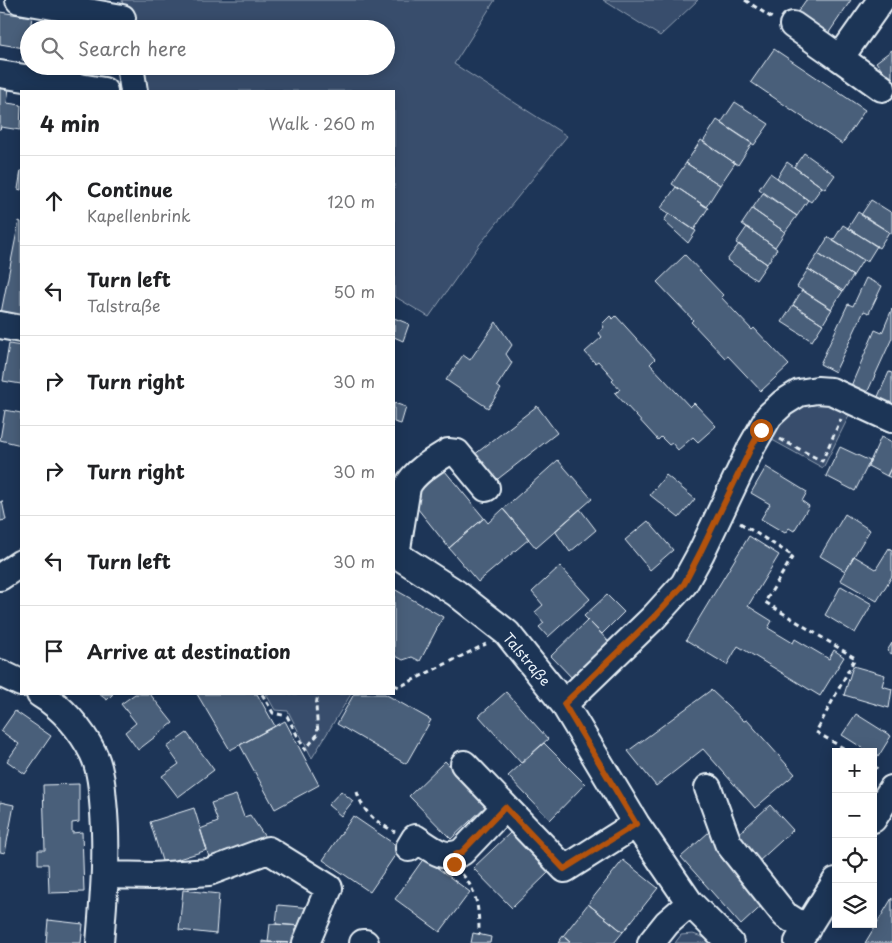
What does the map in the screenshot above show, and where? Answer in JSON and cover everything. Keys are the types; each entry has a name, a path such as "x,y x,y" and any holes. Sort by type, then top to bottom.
{"street":[{"path":"20,0 121,16"},
{"path":"840,58 880,0"},
{"path":"885,0 892,5"},
{"path":"792,25 882,88"},
{"path":"0,74 98,90"},
{"path":"131,75 134,90"},
{"path":"0,325 20,329"},
{"path":"564,704 654,617 684,584 752,446 769,416 783,402 799,393 817,390 831,391 892,419"},
{"path":"395,554 407,487 413,478 430,464 448,452 456,453 486,488"},
{"name":"Talstraße","path":"395,554 456,593 507,633 564,704 636,824 690,903 730,943"},
{"path":"0,673 20,683"},
{"path":"42,695 54,702 78,729 93,754 101,782 106,828 106,875 100,943"},
{"path":"464,764 564,869 636,824"},
{"path":"708,788 728,843 802,936 835,883"},
{"path":"877,812 892,788"},
{"path":"412,843 441,854 455,855 462,852 505,807"},
{"path":"106,875 154,876 209,872 268,850 329,888 306,943"},
{"path":"651,943 667,923 690,903"}],"path":[{"path":"746,0 759,9"},
{"path":"761,430 822,461 850,400"},
{"path":"721,511 793,556 765,602 855,658 816,732 843,748"},
{"path":"395,686 399,687 507,633"},
{"path":"263,695 273,713 287,716 305,750 318,734 316,706 318,695"},
{"path":"357,792 361,805 369,815 412,843"},
{"path":"455,855 454,864 469,882 476,896 479,911 479,934"}],"shaded area":[{"path":"122,0 495,0 454,64 567,136 480,244 429,317 395,297 395,90 141,90 138,75 395,75 395,20 126,20"},
{"path":"603,0 698,0 660,36"},
{"path":"813,400 832,403 851,412 823,468 765,436 777,417"},
{"path":"267,695 350,695 312,758 288,711 275,710"},
{"path":"693,934 705,938 710,943 675,943 681,935"}],"building":[{"path":"806,0 851,0 828,34 797,13"},
{"path":"0,12 32,17 32,20 20,20 20,47 0,44"},
{"path":"774,49 865,110 842,144 751,82"},
{"path":"892,50 892,84 876,62"},
{"path":"0,87 9,88 7,103 20,105 20,130 1,127 0,130"},
{"path":"735,102 769,124 754,145 721,123"},
{"path":"717,120 752,143 738,165 703,142"},
{"path":"701,140 735,163 720,185 686,163"},
{"path":"804,153 835,175 825,189 794,167"},
{"path":"787,162 822,187 811,202 777,178"},
{"path":"686,163 720,185 706,207 672,184"},
{"path":"770,173 808,200 797,216 759,189"},
{"path":"676,187 708,208 694,230 661,208"},
{"path":"763,193 797,216 785,232 752,209"},
{"path":"871,200 892,213 892,234 861,215"},
{"path":"752,209 785,232 775,247 742,224"},
{"path":"858,212 889,232 879,248 848,228"},
{"path":"669,213 696,231 688,243 664,221"},
{"path":"19,221 20,317 1,313"},
{"path":"843,225 877,246 867,262 833,241"},
{"path":"747,227 777,249 767,264 736,243"},
{"path":"828,237 863,260 853,276 818,254"},
{"path":"739,244 767,264 756,280 727,260"},
{"path":"818,254 853,276 843,291 808,269"},
{"path":"685,255 723,295 721,297 752,330 754,328 789,365 761,391 728,356 725,358 657,282"},
{"path":"808,269 843,291 831,309 797,287"},
{"path":"866,278 882,286 869,313 864,311 835,372 820,364 848,304 853,306"},
{"path":"802,290 832,309 823,324 793,305"},
{"path":"793,305 823,324 812,341 782,322"},
{"path":"892,309 892,338 867,393 851,386 875,330 882,333"},
{"path":"610,316 613,319 616,316 655,359 650,364 690,407 694,403 716,426 698,442 693,437 678,450 672,443 669,445 661,437 658,440 615,393 620,390 612,381 614,379 598,361 595,363 585,352 602,337 599,333 604,327 602,324"},
{"path":"395,318 409,324 403,341 395,337"},
{"path":"496,322 512,345 506,354 512,363 497,386 501,389 488,408 446,380 463,355 470,360"},
{"path":"9,344 20,346 20,384 3,381"},
{"path":"889,372 892,373 892,408 876,401"},
{"path":"395,403 406,407 401,424 395,422"},
{"path":"537,406 557,433 494,482 474,455"},
{"path":"5,410 20,413 20,445 0,440"},
{"path":"881,437 892,443 892,466 887,476 868,466"},
{"path":"840,447 870,461 855,491 826,476"},
{"path":"558,460 592,499 536,548 503,509"},
{"path":"440,465 484,518 449,548 406,494"},
{"path":"892,466 892,478 887,476"},
{"path":"766,467 807,492 802,501 809,506 794,531 789,528 785,533 761,519 770,504 751,493"},
{"path":"666,475 695,499 679,518 650,495"},
{"path":"2,501 6,520 0,521 0,502"},
{"path":"503,509 529,539 478,582 449,548 484,518 488,523"},
{"path":"580,509 596,530 570,552 555,531"},
{"path":"845,514 870,530 845,571 820,556"},
{"path":"648,521 673,550 650,570 625,540"},
{"path":"749,536 779,555 748,606 772,621 768,628 793,643 795,639 829,659 834,650 844,657 820,696 738,646 727,665 686,640"},
{"path":"889,548 892,550 892,576 877,601 840,580 854,556 876,569"},
{"path":"560,566 590,599 548,637 539,627 544,623 535,612 543,605 532,592"},
{"path":"841,586 872,604 855,633 825,615"},
{"path":"395,590 443,617 420,661 412,657 403,660 395,656"},
{"path":"607,595 624,612 602,634 584,616"},
{"path":"588,620 612,645 575,681 551,656"},
{"path":"892,643 892,654 887,651"},
{"path":"853,666 885,675 882,686 892,689 889,708 844,695"},
{"path":"711,690 744,721 747,720 795,774 755,808 703,749 656,786 628,751"},
{"path":"506,692 548,739 521,763 479,716"},
{"path":"100,695 112,695 107,700"},
{"path":"134,695 151,695 173,723 138,750 125,732 136,723 121,704"},
{"path":"198,695 258,695 275,726 230,750"},
{"path":"353,695 387,695 431,720 406,764 337,724"},
{"path":"15,711 51,736 25,774 7,761 19,744 1,731"},
{"path":"856,714 891,736 878,757 877,748 863,748 842,735"},
{"path":"285,721 319,785 275,809 240,745"},
{"path":"187,733 214,770 178,797 162,776 179,764 167,747"},
{"path":"544,743 585,784 550,820 508,776"},
{"path":"445,761 487,805 451,839 409,796"},
{"path":"79,784 79,822 72,823 72,833 82,832 84,892 49,893 48,864 38,864 38,850 45,850 43,785"},
{"path":"341,791 353,801 341,816 328,805"},
{"path":"236,795 244,817 250,815 265,837 209,857 200,829 218,822 211,803"},
{"path":"0,802 14,805 5,853 0,852"},
{"path":"770,805 793,830 758,862 735,837"},
{"path":"194,808 207,850 163,864 150,822"},
{"path":"353,816 400,848 370,892 323,860"},
{"path":"512,831 550,871 512,908 473,868"},
{"path":"709,832 769,899 741,925 681,857"},
{"path":"424,858 470,892 440,932 395,899"},
{"path":"623,860 658,888 623,932 588,904"},
{"path":"183,890 219,894 216,934 179,930"},
{"path":"892,898 892,943 865,943 874,928 877,928 877,923"},
{"path":"588,904 623,932 614,943 571,943 563,936"},
{"path":"278,905 312,908 310,927 276,924"},
{"path":"48,920 83,924 81,943 46,943"},
{"path":"270,924 305,926 303,943 268,942"},
{"path":"473,933 491,937 490,943 471,943"},
{"path":"563,936 571,943 558,943"},
{"path":"262,941 268,942 288,943 262,943"}],"route":[{"path":"454,864 455,855 462,852 505,807 564,869 636,824 564,704 654,617 684,584 761,430"}]}
